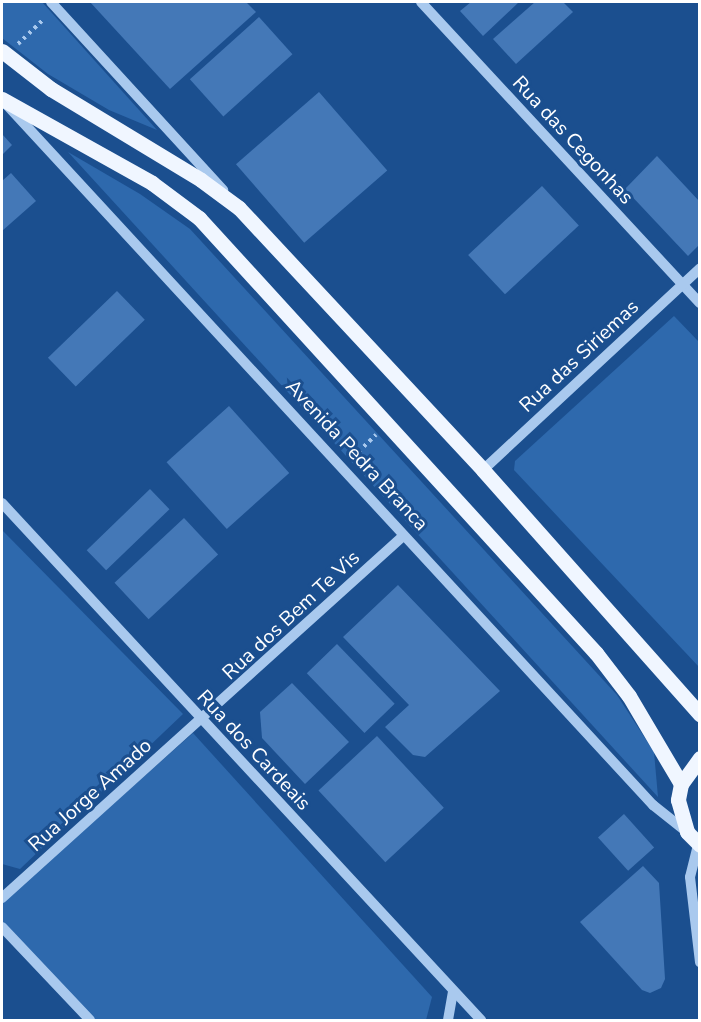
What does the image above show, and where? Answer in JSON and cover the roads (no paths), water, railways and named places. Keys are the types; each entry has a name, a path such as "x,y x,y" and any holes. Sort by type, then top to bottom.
{"main road":[{"path":"4,52 51,89 201,180 239,208 483,470 699,714"},
{"name":"Avenida Pedra Branca","path":"2,100 152,183 199,218 596,653 629,696 681,783"},
{"path":"699,758 681,783 678,800 687,832 699,845"}],"street":[{"name":"Rua das Cegonhas","path":"421,2 699,303"},
{"path":"54,4 239,208"},
{"name":"Avenida Pedra Branca","path":"2,100 653,805 687,832"},
{"name":"Rua das Siriemas","path":"483,470 699,268"},
{"name":"Rua dos Cardeais","path":"2,503 481,1020"},
{"name":"Rua dos Bem Te Vis","path":"202,720 403,536"},
{"name":"Rua Jorge Amado","path":"2,898 202,720"},
{"path":"699,845 690,877 699,962"},
{"path":"2,927 90,1020"},
{"path":"448,1020 453,990"}]}
